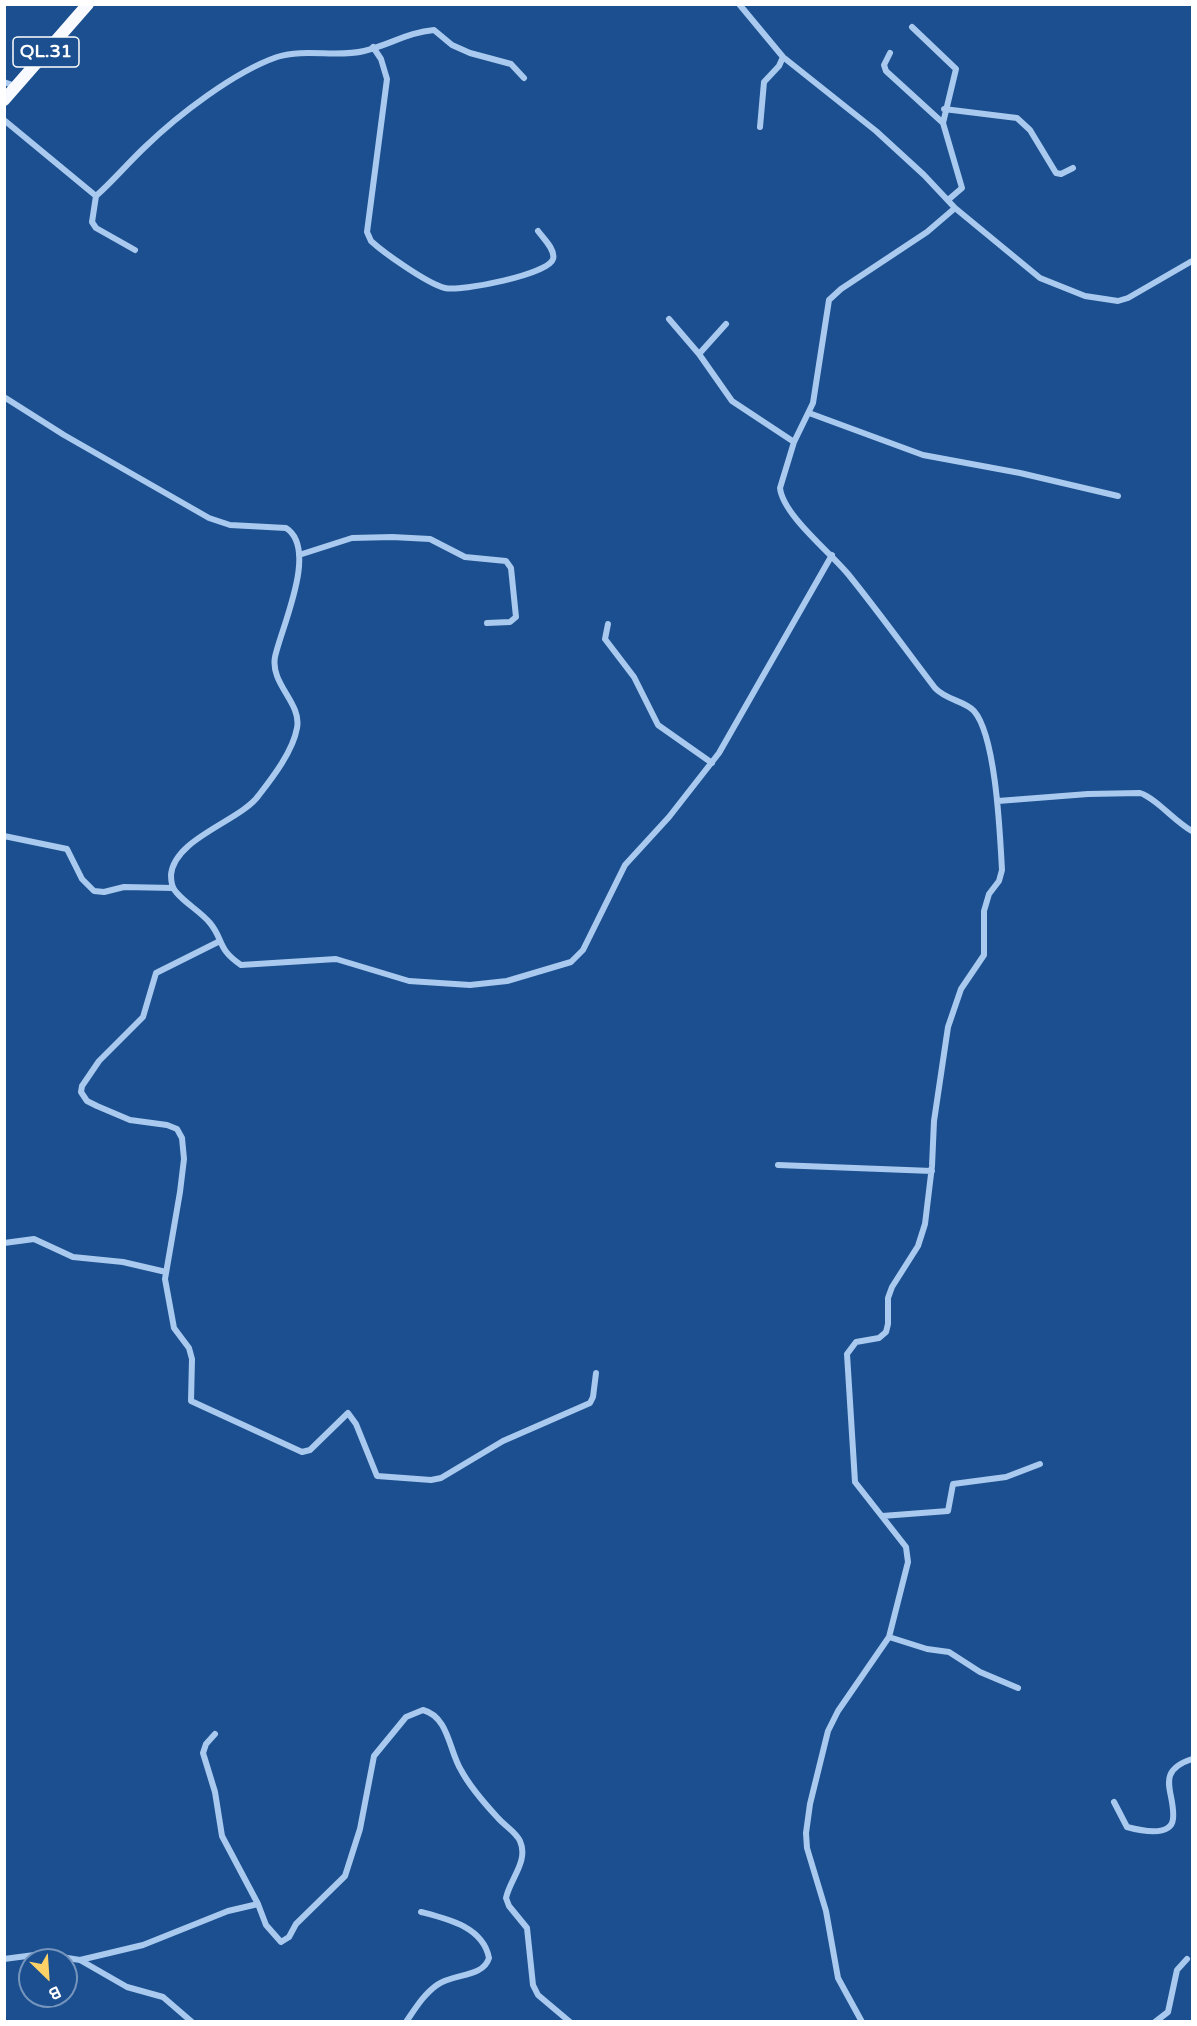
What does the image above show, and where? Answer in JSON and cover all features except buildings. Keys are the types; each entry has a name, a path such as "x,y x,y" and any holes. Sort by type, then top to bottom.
{"highway":[{"name":"QL.31","path":"4,100 10,84 88,4"}],"street":[{"path":"739,4 783,57 876,132 954,208 1040,278 1085,296 1118,301 1191,265"},
{"path":"912,27 956,69 944,109 943,123 962,188 948,200"},
{"path":"135,250 96,228 92,222 96,196 147,145 209,95 252,68 296,52 362,52 405,35 434,30 452,45 470,53 511,64 524,78"},
{"path":"373,47 381,59 387,79 367,232 371,241 428,281 453,289 530,274 546,267 553,259 554,253 538,231"},
{"path":"890,53 884,64 886,71 943,123"},
{"path":"760,127 764,82 777,69 783,57"},
{"path":"944,109 1017,118 1030,130 1056,173 1061,174 1073,168"},
{"path":"4,120 96,196"},
{"path":"862,2022 838,1978 826,1911 807,1848 806,1833 813,1787 828,1731 838,1711 889,1637 908,1562 906,1547 855,1482 847,1354 855,1342 879,1338 886,1332 888,1298 892,1287 918,1246 925,1224 932,1171 934,1120 948,1027 961,989 984,955 984,911 989,894 1002,874 998,801 978,717 970,707 942,696 935,688 832,555 802,524 781,495 781,482 794,442 809,413 817,382 829,300 841,289 927,232 954,208"},
{"path":"669,319 699,354 732,401 794,442"},
{"path":"699,354 726,324"},
{"path":"4,397 64,435 209,518 230,525 286,528 292,534 299,555 293,598 275,657 274,668 297,719 297,732 258,797 206,831 174,863 171,873 173,888 210,923 218,942 241,965 336,958 409,981 470,985 507,981 565,965 583,950 625,865 669,817 712,763 832,555"},
{"path":"809,413 923,455 986,466 1118,496"},
{"path":"299,555 352,538 392,537 430,539 465,557 506,561 511,568 516,617 510,622 487,623"},
{"path":"608,624 605,639 634,677 658,725 712,763"},
{"path":"998,801 1088,794 1140,793 1148,796 1181,825 1192,831"},
{"path":"4,836 68,849 82,879 94,891 104,892 124,887 173,888"},
{"path":"218,942 156,973 148,1007 143,1017 99,1060 82,1086 82,1097 87,1101 129,1120 167,1125 177,1130 182,1138 184,1159 166,1272 174,1328 189,1348 192,1359 191,1399 194,1404 260,1431 302,1452 310,1450 348,1413 356,1424 374,1472 381,1478 431,1480 448,1474 503,1441 590,1403 596,1373"},
{"path":"778,1165 932,1171"},
{"path":"4,1243 34,1239 73,1257 123,1262 166,1272"},
{"path":"882,1516 948,1511 953,1484 1006,1477 1040,1464"},
{"path":"889,1637 927,1649 949,1652 980,1672 1018,1688"},
{"path":"214,1734 206,1743 203,1753 214,1792 222,1836 258,1904 266,1925 276,1938 283,1941 345,1876 360,1829 374,1756 406,1717 423,1710 430,1712 444,1729 452,1754 462,1773 498,1819 521,1842 522,1857 506,1898 509,1906 528,1928 533,1985 538,1995 570,2022"},
{"path":"1113,1802 1127,1827 1148,1830 1166,1829 1172,1824 1173,1816 1168,1783 1176,1768 1192,1759"},
{"path":"80,1960 143,1946 228,1911 258,1904"},
{"path":"406,2022 435,1986 453,1977 480,1971 487,1966 489,1958 481,1938 450,1919 421,1912"},
{"path":"4,1959 42,1954 80,1960 126,1987 163,1997 181,2009 192,2022"},
{"path":"1155,2022 1168,2012 1177,1970 1187,1959"}]}
